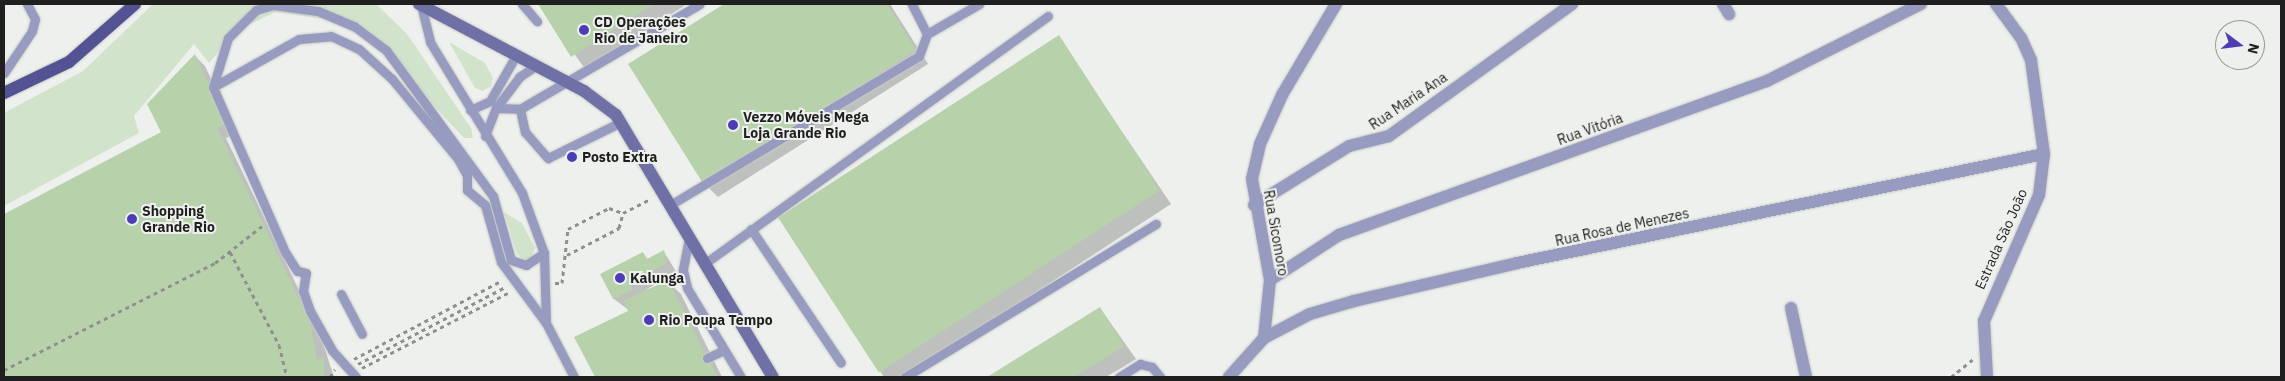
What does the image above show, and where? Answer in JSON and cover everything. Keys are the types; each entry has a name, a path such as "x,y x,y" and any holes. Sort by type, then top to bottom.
{"main road":[{"path":"4,93 77,56 135,4"},
{"path":"420,4 515,57 600,101 621,122 704,264 774,377"}],"street":[{"name":"Rua Sicomoro","path":"1264,338 1270,280 1254,205 1252,179 1260,144 1282,95 1336,4"},
{"name":"Rua Maria Ana","path":"1254,205 1349,146 1388,136 1572,4"},
{"name":"Rua Vitória","path":"1270,280 1339,235 1767,81 1921,4"},
{"name":"Estrada São João","path":"1987,377 1982,351 1984,321 2039,195 2044,154 2031,60 1996,4"},
{"name":"Rua Rosa de Menezes","path":"1229,377 1264,338 1310,314 1460,276 2044,154"},
{"path":"1791,308 1806,377"}],"lane":[{"path":"4,73 32,31 35,19 27,4"},
{"path":"420,4 430,42 484,136 522,192 544,253 546,323"},
{"path":"522,4 537,21"},
{"path":"496,108 520,109 564,81 700,4"},
{"path":"912,4 927,34"},
{"path":"670,205 873,87 919,56 927,34 979,4"},
{"path":"350,371 310,311 303,291 306,273 294,267 270,219 213,87 228,38 256,10 297,6 341,19 386,50 465,153 493,196 511,260 526,265 544,253"},
{"path":"704,264 1048,16"},
{"path":"213,87 300,38 331,36 358,49 392,79 458,159 467,175 467,190 485,205 495,247 513,284 546,323 574,377"},
{"path":"470,110 490,101 515,57"},
{"path":"484,136 496,108 519,77 534,67"},
{"path":"520,109 525,132 548,158 621,122"},
{"path":"905,377 1156,224"},
{"path":"751,229 841,363"},
{"path":"689,238 683,270 688,288 741,377"},
{"path":"341,294 362,334"},
{"path":"707,358 724,350"},
{"path":"1120,377 1140,364 1152,368 1160,377"}],"path":[{"path":"546,283 562,283 567,255 568,229 609,208 623,213 663,193"},
{"path":"567,255 619,228 623,213"},
{"path":"4,370 230,252 270,219"},
{"path":"230,252 279,345 287,377"},
{"path":"350,371 513,284"},
{"path":"513,284 350,371 329,372 331,377 350,371 513,284"},
{"path":"1951,377 1982,351"}],"green space":[{"path":"153,4 376,4 407,34 471,128 473,138 464,138 370,39 332,20 275,12 236,31 209,63 194,44 134,116 139,133 4,206 4,113 83,71"},
{"path":"449,42 485,63 493,78 491,86 483,91 475,88"},
{"path":"504,212 522,223 535,248 530,261 523,260 516,252"}],"building":[{"name":"CD Operações Rio de Janeiro","path":"538,4 654,4 571,57"},
{"name":"Vezzo Móveis Mega Loja Grande Rio","path":"724,4 887,4 916,50 704,185 628,64"},
{"path":"1059,35 1160,190 879,373 778,217"},
{"name":"Shopping Grande Rio","path":"195,54 227,124 217,128 310,322 317,359 324,358 324,377 4,377 4,214 161,132 147,104"},
{"name":"Kalunga","path":"664,250 667,263 630,283 633,289 613,299 600,274 643,252 647,259"},
{"name":"Rio Poupa Tempo","path":"668,280 717,377 595,377 574,337 628,311 624,301"},
{"path":"1100,307 1124,346 1074,377 987,377"}],"place":[{"name":"CD Operações Rio de Janeiro","path":"584,30"},
{"name":"Vezzo Móveis Mega Loja Grande Rio","path":"733,125"},
{"name":"Posto Extra","path":"572,157"},
{"name":"Shopping Grande Rio","path":"132,219"},
{"name":"Kalunga","path":"620,278"},
{"name":"Rio Poupa Tempo","path":"649,320"}]}
